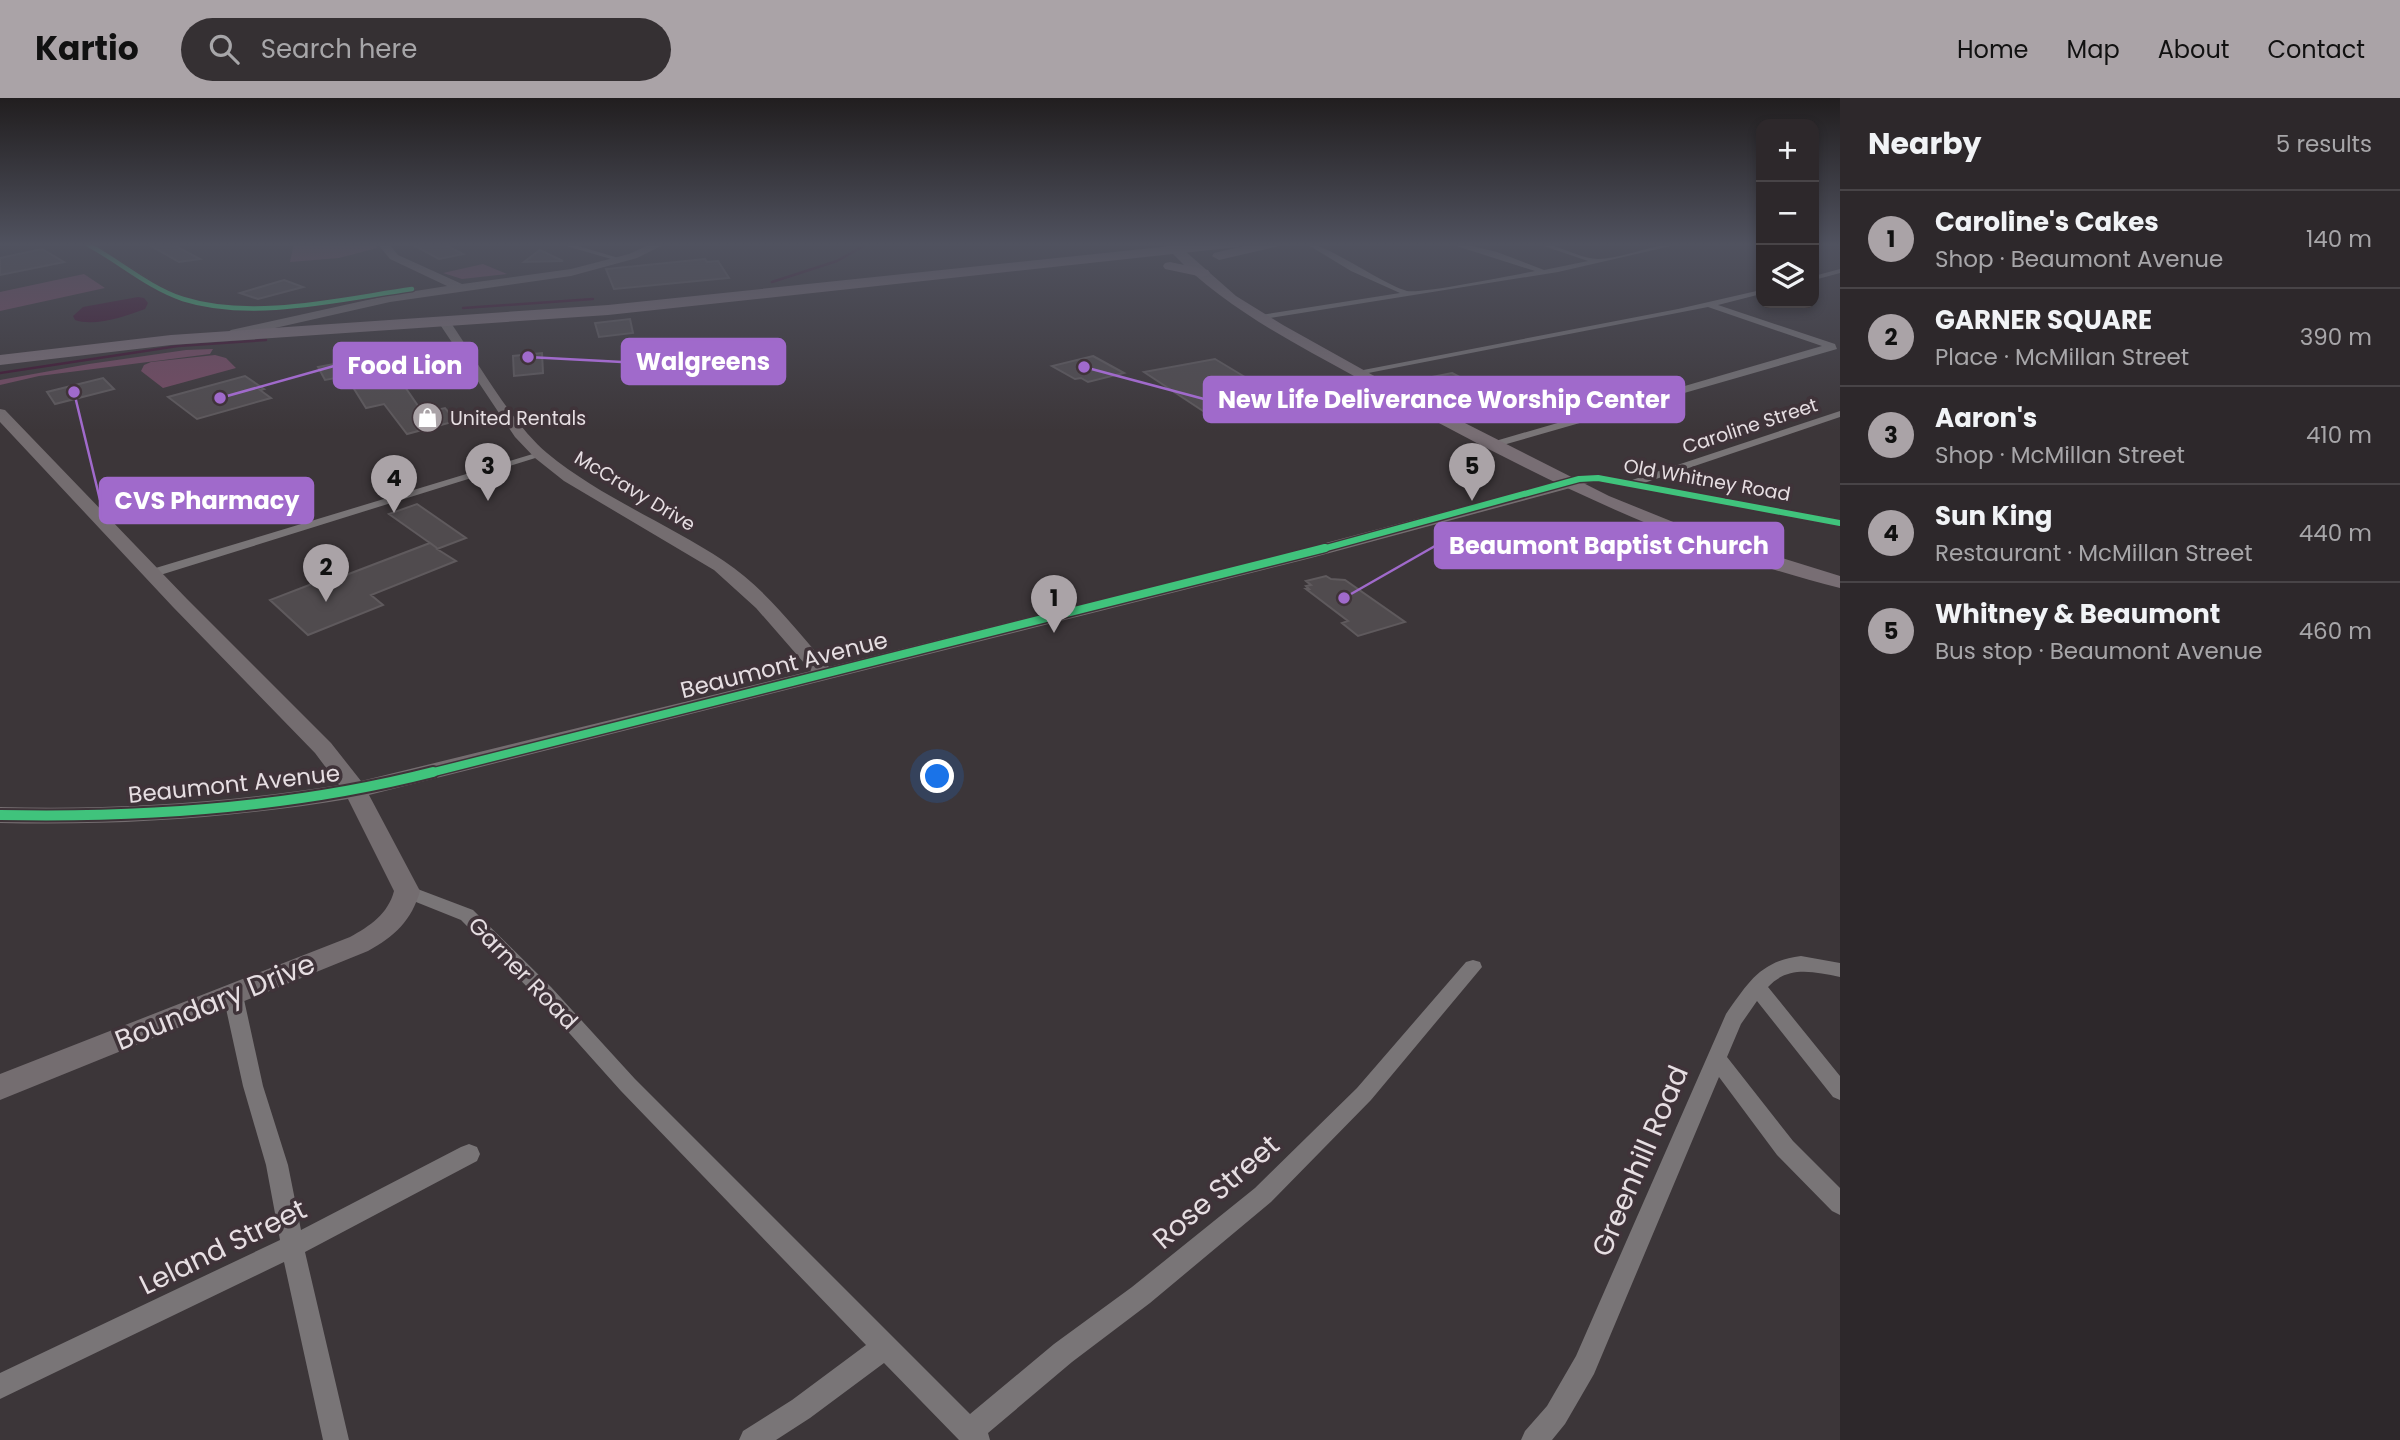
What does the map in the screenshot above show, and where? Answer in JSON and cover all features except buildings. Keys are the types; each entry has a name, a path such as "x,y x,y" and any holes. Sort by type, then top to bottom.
{"highway":[{"path":"220,333 276,326 443,314 596,311 644,306"},
{"path":"0,358 109,341 443,314"}],"main road":[{"path":"1243,306 1358,372 1567,484 1655,523 1750,556 1840,582"}],"street":[{"path":"203,306 243,309 316,306"},
{"path":"230,306 307,306"},
{"path":"276,326 328,306"},
{"path":"220,333 266,324 328,306"},
{"path":"443,314 450,306"},
{"path":"1261,317 1334,306"},
{"path":"1358,372 1707,306"},
{"path":"1712,306 1836,347"},
{"name":"McCravy Drive","path":"443,314 520,433 540,455 570,478 720,566 742,583 811,656 825,675"},
{"path":"1496,444 1836,347"},
{"path":"0,413 314,738 355,790 405,881 407,891"},
{"name":"Caroline Street","path":"1631,484 1840,414"},
{"path":"153,573 540,455"},
{"name":"Old Whitney Road","path":"1567,484 1598,478 1838,521"},
{"name":"Beaumont Avenue","path":"0,815 79,817 173,814 270,804 355,790 559,743 1305,554 1567,484"},
{"name":"Boundary Drive","path":"0,1087 370,939 394,920 401,910 407,891"},
{"name":"Garner Road","path":"407,891 467,915 544,992 628,1085 973,1436"},
{"name":"Greenhill Road","path":"1534,1440 1556,1415 1585,1365 1733,1020 1767,973 1782,966 1798,964 1840,970"},
{"name":"Rose Street","path":"973,1436 1063,1353 1141,1295 1263,1195 1364,1094 1473,967"},
{"path":"1756,986 1840,1091"},
{"path":"233,995 253,1086 277,1165 336,1440"},
{"path":"1717,1059 1785,1148 1840,1204"},
{"name":"Leland Street","path":"0,1386 293,1246 469,1154"},
{"path":"752,1440 823,1393 885,1346"}],"shaded area":[{"path":"0,306 25,306 0,311"},
{"path":"147,306 145,309 101,321 75,320 73,316 83,307"},
{"path":"213,349 210,354 39,376 0,385 0,380 89,364 186,350"},
{"path":"215,355 226,358 236,368 163,388 141,371 144,365 151,362"}],"waterway":[{"path":"463,308 497,306"},
{"path":"0,373 178,346 266,340"}],"cycle path":[{"path":"215,306 286,306"},
{"path":"0,815 96,816 190,811 285,801 379,786 1305,554 1579,479 1598,478 1840,523"}],"place":[{"name":"Walgreens","path":"528,357"},
{"name":"New Life Deliverance Worship Center","path":"1084,367"},
{"name":"CVS Pharmacy","path":"74,392"},
{"name":"Food Lion","path":"220,398"},
{"name":"United Rentals","path":"427,418"},
{"name":"Aaron's","path":"488,501"},
{"name":"Whitney & Beaumont","path":"1472,501"},
{"name":"Sun King","path":"394,513"},
{"name":"Beaumont Baptist Church","path":"1344,598"},
{"name":"GARNER SQUARE","path":"326,602"},
{"name":"Caroline's Cakes","path":"1054,633"}]}
